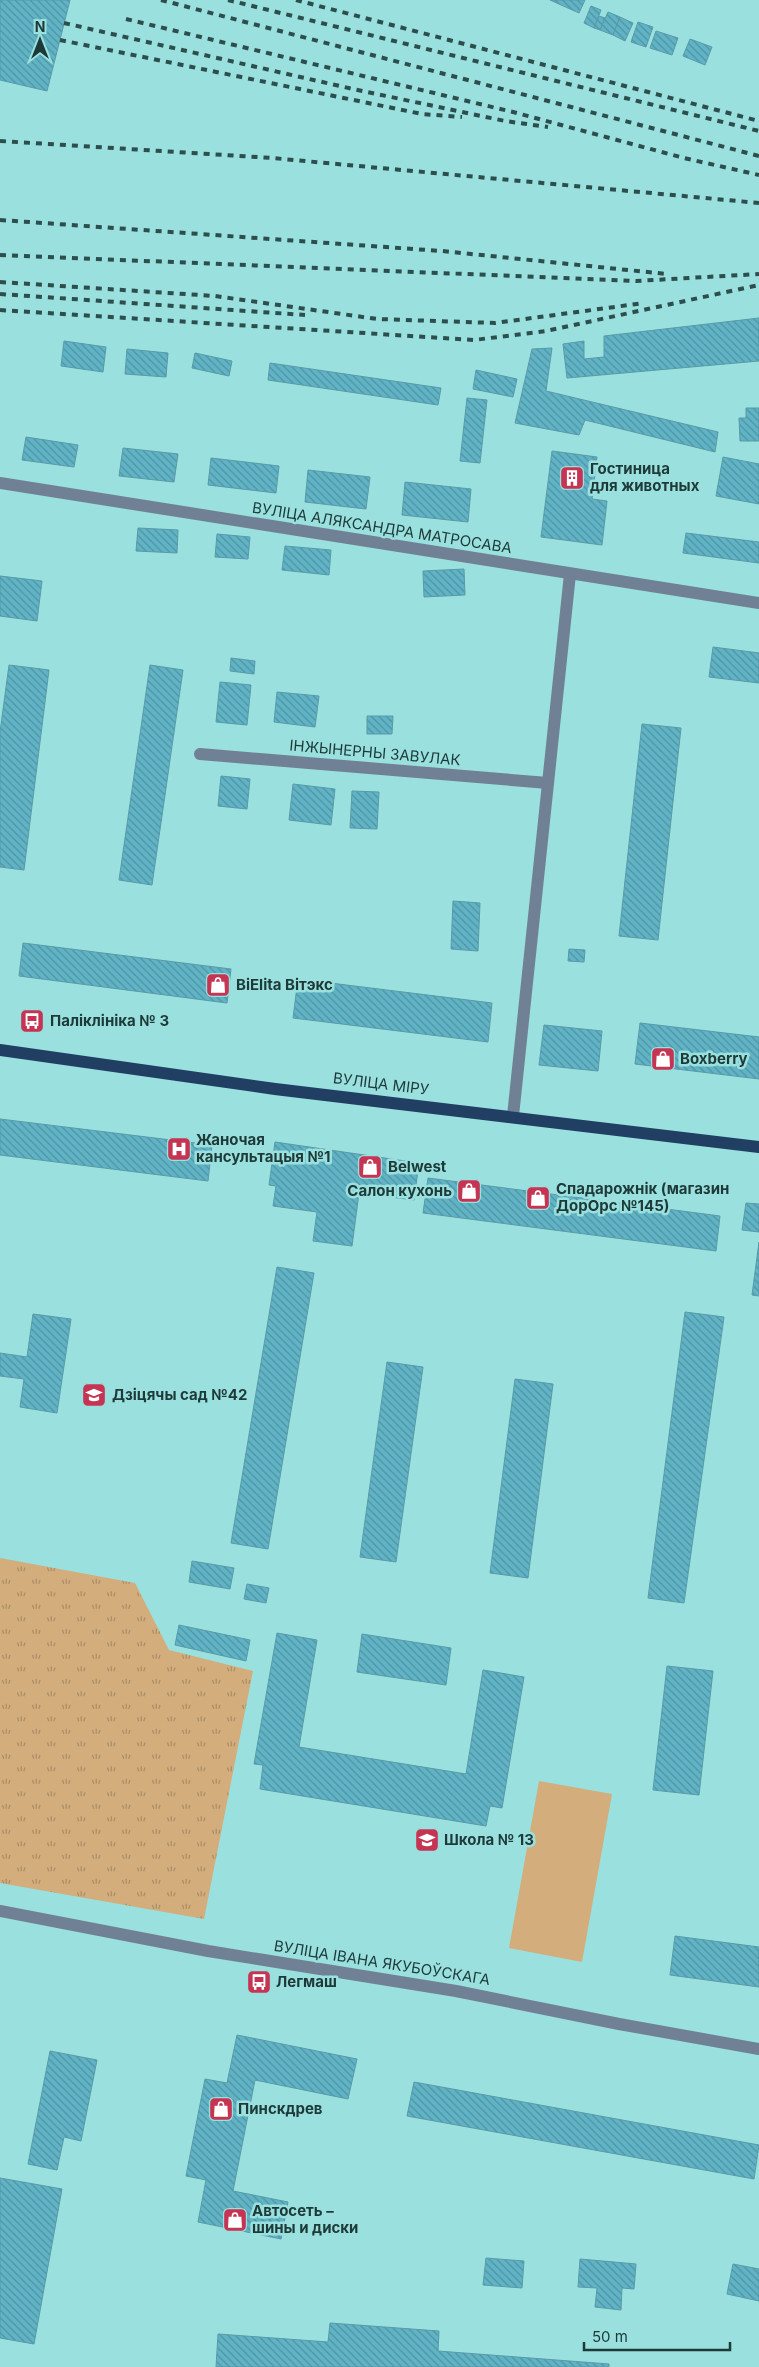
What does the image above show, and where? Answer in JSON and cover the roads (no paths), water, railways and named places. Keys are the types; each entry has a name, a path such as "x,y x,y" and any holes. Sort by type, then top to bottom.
{"main road":[{"name":"ВУЛІЦА МІРУ","path":"0,1050 275,1088 759,1147"}],"street":[{"name":"ВУЛІЦА АЛЯКСАНДРА МАТРОСАВА","path":"0,483 759,603"},
{"path":"513,1116 570,574"},
{"name":"ІНЖЫНЕРНЫ ЗАВУЛАК","path":"200,754 548,783"},
{"name":"ВУЛІЦА ІВАНА ЯКУБОЎСКАГА","path":"0,1911 208,1951 456,1991 619,2024 759,2048"}],"railway":[{"path":"161,0 759,156"},
{"path":"228,0 759,131"},
{"path":"296,0 759,121"},
{"path":"126,19 513,112 684,158 759,175"},
{"path":"64,23 353,89 505,121 548,127"},
{"path":"60,40 422,114 462,117"},
{"path":"0,141 272,158 759,203"},
{"path":"0,220 442,251 667,274"},
{"path":"0,255 636,281 759,274"},
{"path":"0,282 215,296 377,319 495,323 644,303"},
{"path":"0,310 474,340 546,331 759,285"},
{"path":"0,294 305,315"}],"place":[{"name":"Гостиница для животных","path":"572,478"},
{"name":"ВiElita Вітэкс","path":"218,985"},
{"name":"Паліклініка № 3","path":"32,1021"},
{"name":"Boxberry","path":"663,1059"},
{"name":"Жаночая кансультацыя №1","path":"179,1149"},
{"name":"Belwest","path":"370,1167"},
{"name":"Салон кухонь","path":"469,1191"},
{"name":"Спадарожнік (магазин ДорОрс №145)","path":"538,1198"},
{"name":"Дзіцячы сад №42","path":"94,1395"},
{"name":"Школа № 13","path":"427,1840"},
{"name":"Легмаш","path":"259,1982"},
{"name":"Пинскдрев","path":"221,2109"},
{"name":"Автосеть – шины и диски","path":"235,2220"}]}
